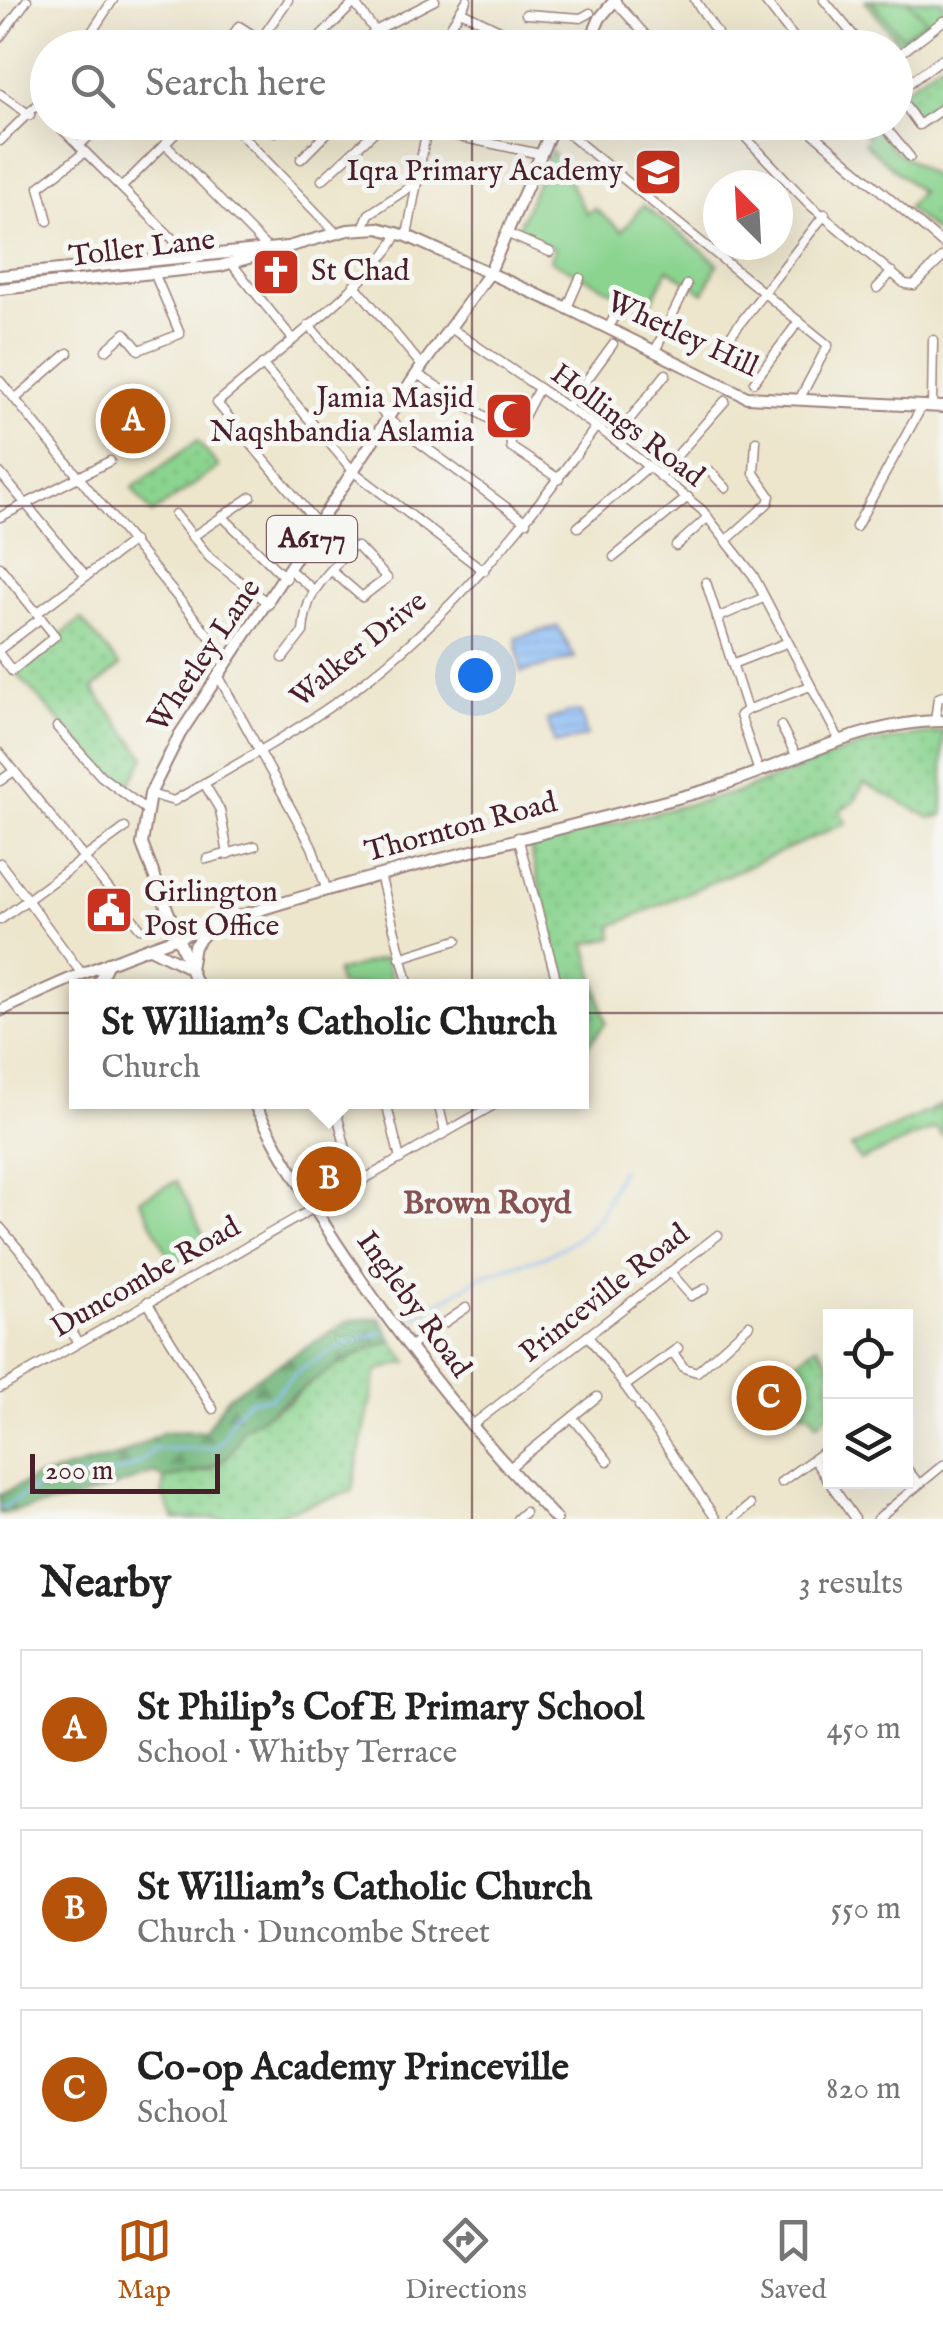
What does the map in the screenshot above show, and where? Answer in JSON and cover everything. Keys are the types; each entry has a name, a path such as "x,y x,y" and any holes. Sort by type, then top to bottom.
{"main road":[{"path":"594,30 614,0"},
{"name":"A6177","path":"489,274 547,140"},
{"name":"Toller Lane","path":"0,289 34,280 231,260 364,228 402,234 489,274"},
{"name":"Toller Lane","path":"0,276 34,280 155,275 196,265"},
{"name":"Whetley Hill","path":"489,274 747,396 932,406"},
{"name":"Whetley Lane","path":"176,937 142,844 150,794 180,734 289,575 420,370 489,274"},
{"name":"Thornton Road","path":"71,979 176,937 380,875 704,790 895,725 939,721"},
{"path":"148,947 189,969 194,946 211,927"},
{"name":"A6177","path":"176,937 194,979"},
{"path":"101,979 109,962"},
{"name":"Thornton Road","path":"1,1008 69,980"},
{"path":"53,987 69,989"},
{"name":"Ingleby Road","path":"257,1109 315,1206 409,1347 471,1426 556,1519"}],"street":[{"path":"0,37 27,0"},
{"path":"93,30 113,0"},
{"path":"268,30 288,0"},
{"path":"379,30 435,0"},
{"path":"448,30 468,0"},
{"path":"582,0 596,24"},
{"path":"614,0 641,30"},
{"path":"694,0 716,30"},
{"path":"764,0 788,30"},
{"path":"824,0 849,30"},
{"path":"326,30 353,2 374,30"},
{"path":"460,11 500,30"},
{"path":"526,14 581,18 590,13"},
{"path":"913,45 943,21"},
{"path":"913,80 943,58"},
{"path":"0,94 30,115 0,141"},
{"path":"913,116 922,129 943,108"},
{"path":"73,140 196,265"},
{"path":"48,221 38,189 89,140"},
{"path":"122,187 169,140"},
{"path":"246,140 336,234"},
{"path":"301,158 320,140"},
{"path":"322,180 366,140"},
{"path":"320,527 217,402 309,325 402,234 419,182 426,140"},
{"path":"484,140 540,154"},
{"path":"576,140 828,345 799,400"},
{"path":"748,140 810,204 914,286 943,257"},
{"path":"821,140 943,244"},
{"path":"896,140 910,157"},
{"path":"165,144 268,251"},
{"path":"364,228 369,214 419,182"},
{"path":"720,349 762,290 825,214"},
{"path":"506,233 550,252"},
{"path":"231,260 292,338"},
{"path":"878,288 892,272"},
{"path":"106,350 124,333 140,350 180,334 155,275"},
{"path":"567,308 580,278"},
{"path":"354,284 420,370 510,432"},
{"path":"655,351 687,285"},
{"path":"608,329 622,299"},
{"path":"754,382 799,321"},
{"path":"309,325 389,420 526,522"},
{"name":"Hollings Road","path":"449,328 614,439 708,517 754,575 840,742"},
{"path":"856,528 932,406 933,340"},
{"path":"567,407 613,344"},
{"path":"16,399 68,354"},
{"path":"262,364 354,472 484,571"},
{"path":"614,439 666,374"},
{"path":"0,380 230,660"},
{"path":"510,432 518,428 540,388"},
{"path":"660,475 725,401"},
{"name":"Walker Drive","path":"150,794 174,801 356,688 484,571 526,522 596,427"},
{"path":"510,432 510,447 559,479"},
{"path":"726,540 768,503 770,496 754,473 756,441"},
{"path":"0,517 110,461"},
{"path":"578,527 649,466"},
{"path":"710,471 726,488"},
{"path":"0,474 86,576"},
{"path":"192,536 251,497"},
{"path":"614,557 688,497"},
{"path":"174,514 230,576 269,604"},
{"path":"222,516 289,575 314,590"},
{"path":"690,552 679,543 708,517"},
{"path":"0,566 39,615 55,636 12,671 0,652 39,615 133,541"},
{"path":"283,658 303,632 301,615 314,590 351,547 358,547 387,578 362,598 332,571"},
{"path":"706,582 747,710"},
{"path":"717,618 763,598"},
{"path":"732,664 786,642"},
{"path":"219,677 312,847 327,892"},
{"path":"759,772 740,715 810,686"},
{"path":"939,721 938,698 943,696"},
{"path":"781,726 797,757"},
{"path":"58,727 101,776 145,809"},
{"path":"0,753 140,928"},
{"path":"0,781 14,771"},
{"path":"204,783 220,810 228,854"},
{"path":"0,920 125,828"},
{"path":"518,837 556,979"},
{"path":"207,860 255,846"},
{"path":"0,863 82,974"},
{"path":"380,875 407,979"},
{"path":"400,958 457,940"},
{"path":"336,1109 355,1185"},
{"path":"388,1109 400,1159"},
{"path":"440,1109 445,1132"},
{"name":"Duncombe Road","path":"0,1388 486,1109"},
{"path":"0,1227 38,1272 78,1343"},
{"name":"Princeville Road","path":"471,1426 718,1235"},
{"path":"0,1249 10,1241"},
{"path":"670,1272 691,1296 705,1289"},
{"path":"147,1302 212,1408"},
{"path":"409,1347 466,1308"},
{"path":"625,1386 676,1351 684,1368 697,1372 750,1325"},
{"path":"588,1336 716,1519"},
{"path":"508,1468 597,1397"},
{"path":"573,1418 608,1461"},
{"path":"781,1482 823,1453"},
{"path":"814,1460 855,1519"},
{"path":"877,1519 943,1465"},
{"path":"934,1472 943,1484"},
{"path":"913,1476 920,1484"},
{"path":"733,1519 750,1505"}],"green space":[{"path":"865,0 943,0 943,14 913,36 913,30 888,30"},
{"path":"871,0 907,0 926,20 912,30 896,30"},
{"path":"943,61 943,102 919,119 913,110 913,83"},
{"path":"886,140 935,178 943,173 943,238 907,208 920,192 864,143"},
{"path":"551,150 587,214 594,208 622,231 643,205 703,251 703,260 718,263 704,293 668,269 648,309 550,260 555,248 516,232"},
{"path":"197,441 219,467 152,514 132,488"},
{"path":"81,619 120,666 93,689 145,757 128,787 109,775 16,673"},
{"path":"943,731 943,815 931,818 864,783 855,801 840,810 846,823 612,926 613,938 586,944 606,1023 589,1044 589,979 563,979 529,844 738,792 861,745"},
{"path":"385,958 391,979 338,979 336,972"},
{"path":"943,1104 943,1137 936,1128 860,1161 851,1147"},
{"path":"177,1181 208,1245 172,1263 140,1199"},
{"path":"380,1318 392,1341 350,1358 241,1430 237,1443 222,1461 189,1474 164,1479 154,1473 81,1498 0,1514 0,1495 34,1478 120,1455 164,1432 205,1431 228,1397 257,1377 351,1320"},
{"path":"392,1341 408,1362 377,1371 352,1491 270,1518 174,1519 162,1492 164,1479 213,1469 241,1430 290,1401 324,1370 353,1353"},
{"path":"817,1345 823,1353 823,1418 817,1424 810,1413 792,1409 803,1400 783,1372"}],"water":[{"path":"558,626 575,658 521,673 516,638"},
{"path":"574,711 581,713 587,736 555,744 547,720"}],"waterway":[{"path":"415,1318 484,1275 546,1256 577,1239 599,1218 621,1169"},
{"path":"0,1508 37,1487 59,1480 127,1469 155,1449 213,1448 223,1440 235,1414 250,1400 271,1398 301,1368 347,1344 384,1332"}],"place":[{"name":"Iqra Primary Academy","path":"658,172"},
{"name":"St Chad","path":"276,272"},
{"name":"Jamia Masjid Naqshbandia Aslamia","path":"509,416"},
{"name":"St Philip's CofE Primary School","path":"133,421"},
{"name":"Girlington Post Office","path":"109,910"},
{"name":"St William's Catholic Church","path":"329,1179"},
{"name":"Co-op Academy Princeville","path":"769,1398"}],"district":[{"name":"Brown Royd","path":"487,1204"}]}
